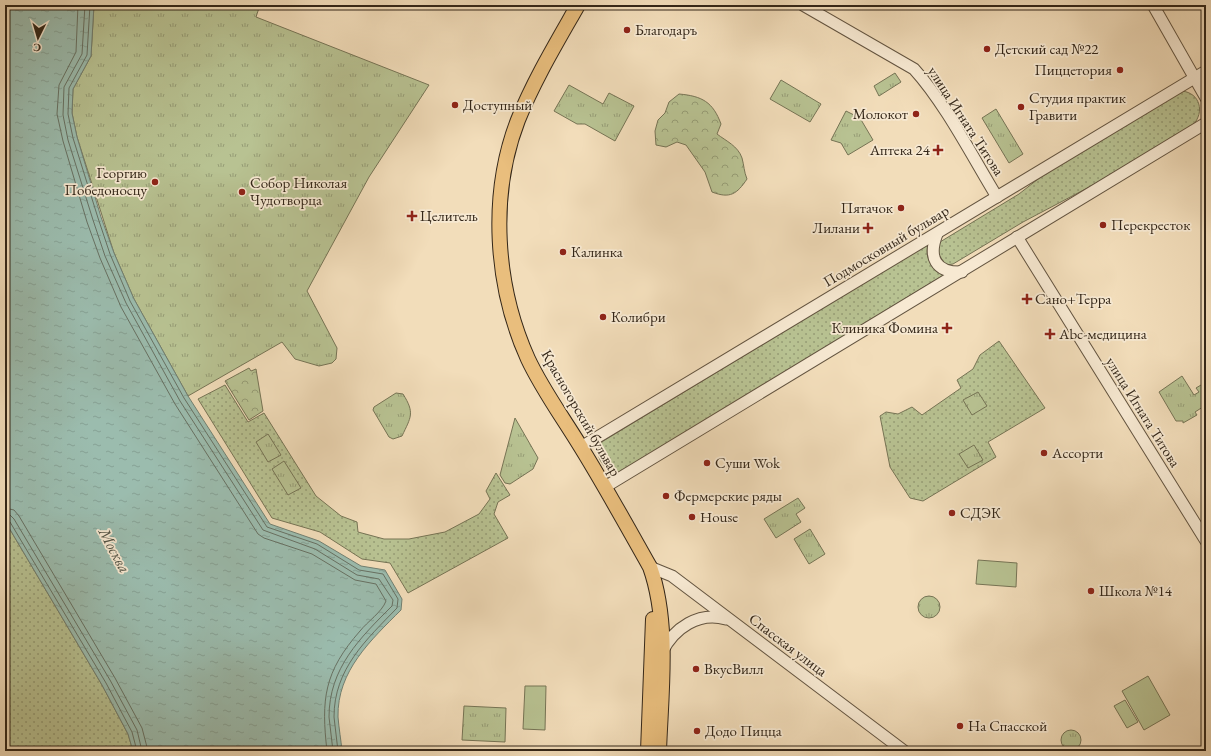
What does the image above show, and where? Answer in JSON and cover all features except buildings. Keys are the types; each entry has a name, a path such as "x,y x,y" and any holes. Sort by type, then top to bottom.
{"main road":[{"name":"Красногорский бульвар","path":"578,5 547,59 518,121 503,174 500,206 504,276 516,328 528,359 605,487 650,567 655,583 661,616 662,653 659,751"},
{"name":"Красногорский бульвар","path":"648,751 650,659 655,583"}],"street":[{"name":"улица Игната Титова","path":"803,5 914,69 924,79 941,105 996,197"},
{"path":"1153,5 1206,98"},
{"name":"Подмосковный бульвар","path":"581,447 1206,71"},
{"path":"605,487 1206,123"},
{"path":"937,234 932,246 935,262 946,270 962,272"},
{"name":"улица Игната Титова","path":"1017,238 1206,541"},
{"name":"Спасская улица","path":"650,567 672,576 904,751"},
{"path":"662,653 672,636 696,619 709,616 731,621"}],"green space":[{"path":"94,5 260,5 256,17 429,85 369,177 307,291 337,348 336,359 332,363 319,366 295,359 282,342 188,396 134,299 114,253 77,137 72,113 73,89 91,56"},
{"path":"895,73 901,82 879,96 874,86"},
{"path":"781,80 821,104 810,122 770,99"},
{"path":"569,85 603,104 609,93 634,106 615,141 585,124 577,124 554,111"},
{"path":"1182,91 1193,95 1199,104 1199,114 1193,125 1093,185 1023,222 953,264 946,265 937,252 940,242 1019,194 1047,172"},
{"path":"679,94 694,96 710,105 718,116 721,124 717,134 738,150 742,158 747,179 736,192 724,195 712,192 705,172 686,145 677,142 666,147 656,145 655,131 658,120 665,113 669,102"},
{"path":"996,109 1023,154 1009,163 982,118"},
{"path":"846,111 860,118 873,140 848,155 841,143 831,140"},
{"path":"928,244 927,255 931,263 938,269 947,273 619,473 605,466 599,458 598,448 600,443"},
{"path":"999,341 1045,408 988,442 996,457 923,501 910,498 890,467 880,416 886,412 898,414 912,407 922,415 961,388 957,380 973,369 980,355"},
{"path":"249,368 251,371 256,369 263,411 249,420 225,381"},
{"path":"1182,376 1194,395 1199,392 1196,388 1206,382 1206,405 1195,412 1197,415 1183,423 1183,421 1176,421 1159,392"},
{"path":"225,385 248,422 264,413 316,496 341,516 357,522 358,532 384,539 409,539 445,532 479,514 490,499 486,491 496,473 510,495 498,502 494,514 508,538 408,593 390,563 362,559 320,532 272,518 198,399"},
{"path":"978,392 987,406 972,415 963,400"},
{"path":"396,393 403,394 407,400 410,415 408,424 402,436 393,439 389,437 373,410 374,407"},
{"path":"515,418 538,458 533,469 510,484 505,483 500,475"},
{"path":"268,434 281,455 268,462 256,442"},
{"path":"974,445 983,460 968,468 959,454"},
{"path":"284,461 301,488 288,495 272,469"},
{"path":"798,498 805,508 796,514 801,522 776,538 764,519"},
{"path":"5,521 102,685 128,734 133,751 5,751"},
{"path":"810,529 825,554 809,564 794,539"},
{"path":"978,560 1017,563 1016,587 976,584"},
{"path":"929,596 937,599 940,607 937,615 929,618 921,615 918,607 921,599"},
{"path":"1148,676 1170,715 1144,730 1122,691"},
{"path":"525,686 546,686 545,730 523,729"},
{"path":"1125,700 1138,722 1127,728 1114,706"},
{"path":"464,706 506,708 505,742 462,740"},
{"path":"1071,730 1078,733 1081,740 1078,747 1071,750 1064,747 1061,740 1064,733"}],"water":[{"name":"Москва","path":"5,5 94,5 91,56 73,89 72,113 77,137 101,217 114,253 134,299 188,396 270,524 319,541 361,566 385,570 402,599 401,610 368,645 358,658 343,685 339,700 338,717 342,751 133,751 128,734 102,685 5,521"}],"place":[{"name":"Благодаръ","path":"627,30"},
{"name":"Детский сад №22","path":"987,49"},
{"name":"Пиццетория","path":"1120,70"},
{"name":"Доступный","path":"455,105"},
{"name":"Студия практик Гравити","path":"1021,107"},
{"name":"Молокот","path":"916,114"},
{"name":"Аптека 24","path":"938,150"},
{"name":"Георгию Победоносцу","path":"155,182"},
{"name":"Собор Николая Чудотворца","path":"242,192"},
{"name":"Пятачок","path":"901,208"},
{"name":"Целитель","path":"412,216"},
{"name":"Перекресток","path":"1103,225"},
{"name":"Лилани","path":"868,228"},
{"name":"Калинка","path":"563,252"},
{"name":"Сано+Терра","path":"1027,299"},
{"name":"Колибри","path":"603,317"},
{"name":"Клиника Фомина","path":"947,328"},
{"name":"Abc-медицина","path":"1050,334"},
{"name":"Ассорти","path":"1044,453"},
{"name":"Суши Wok","path":"707,463"},
{"name":"Фермерские ряды","path":"666,496"},
{"name":"СДЭК","path":"952,513"},
{"name":"House","path":"692,517"},
{"name":"Школа №14","path":"1091,591"},
{"name":"ВкусВилл","path":"696,669"},
{"name":"На Спасской","path":"960,726"},
{"name":"Додо Пицца","path":"697,731"}]}
